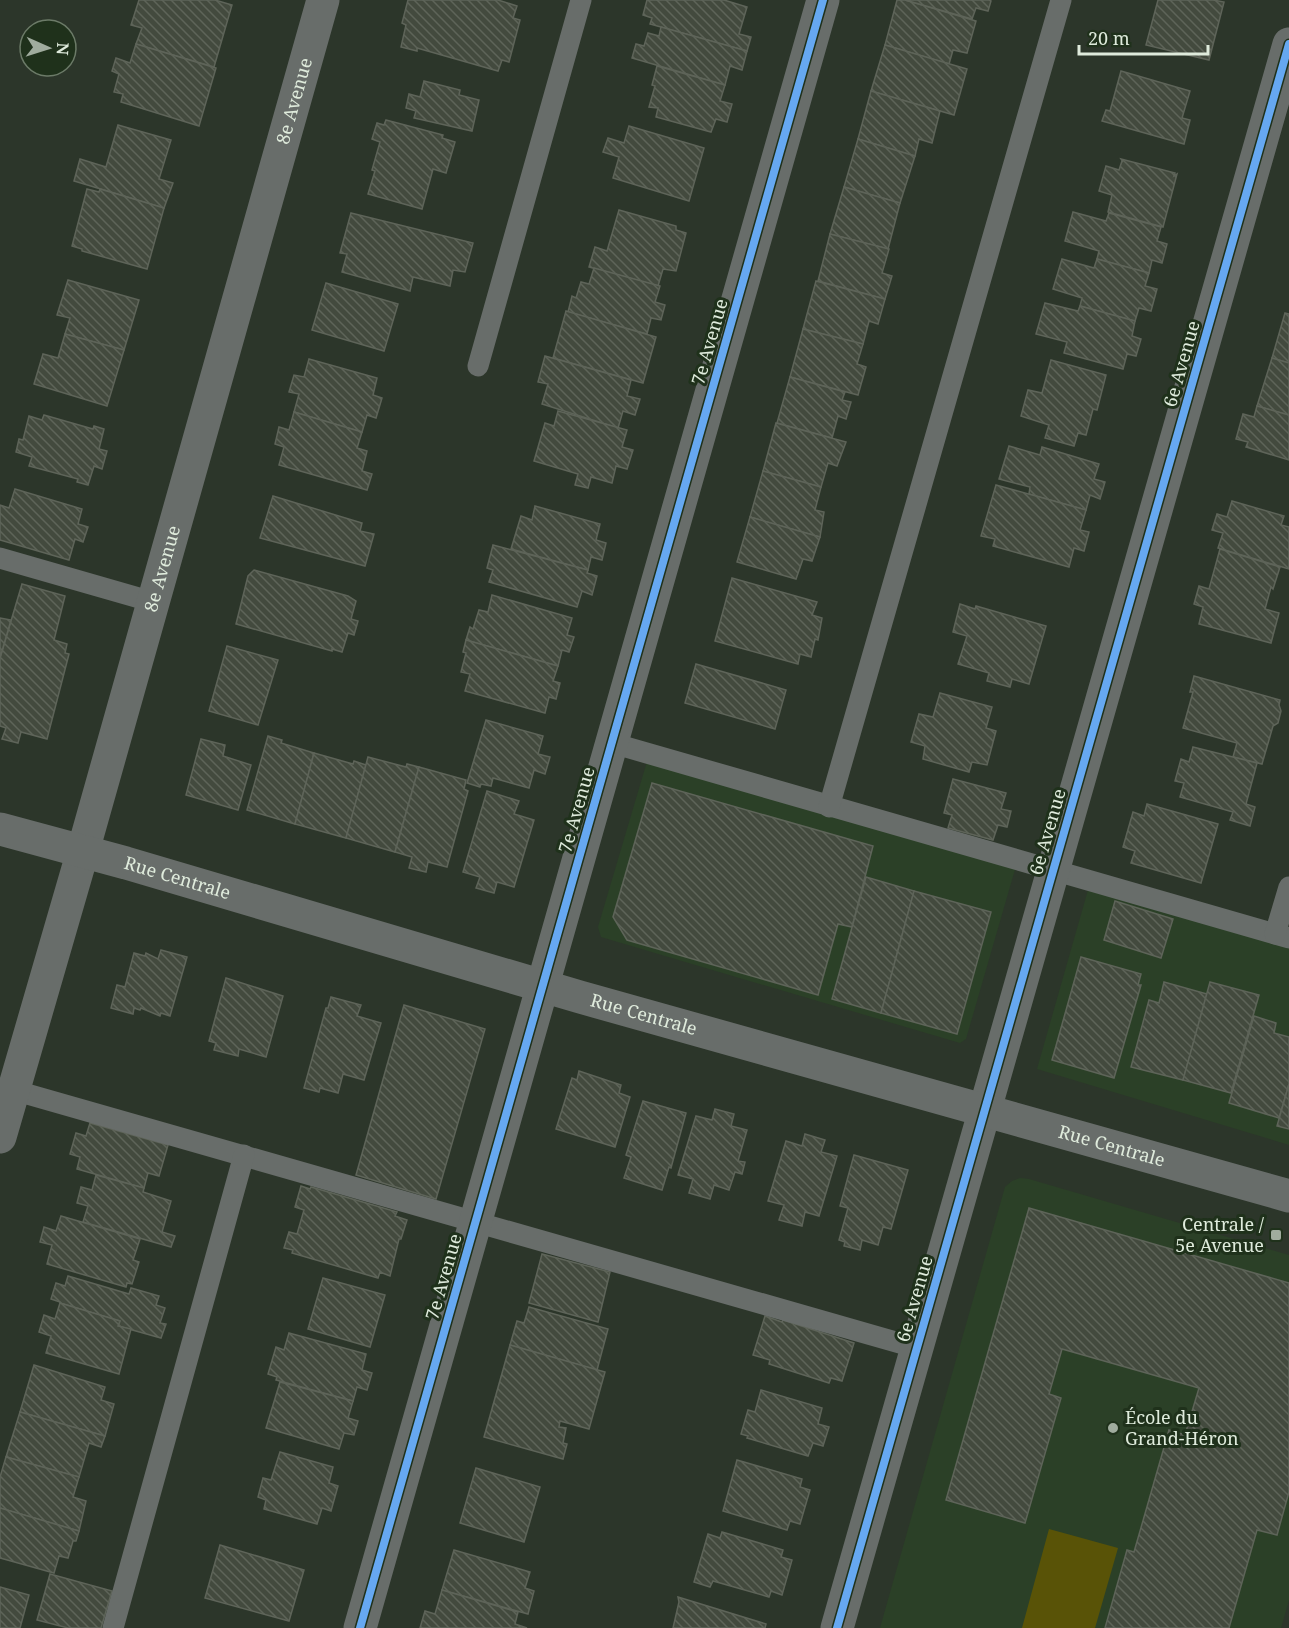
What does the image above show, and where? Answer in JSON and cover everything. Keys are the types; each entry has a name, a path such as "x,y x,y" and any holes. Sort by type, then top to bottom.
{"street":[{"name":"8e Avenue","path":"0,1137 8,1094 83,851 324,0"},
{"name":"7e Avenue","path":"360,1628 823,0"},
{"name":"6e Avenue","path":"837,1628 1289,44"},
{"name":"Rue Centrale","path":"0,829 83,851 542,986 1289,1196"}],"lane":[{"path":"478,366 581,0"},
{"path":"830,807 1061,0"},
{"path":"0,558 153,602"},
{"path":"612,743 1052,872 1282,936 1289,887"},
{"path":"8,1094 244,1155 917,1348"},
{"path":"113,1628 244,1155"}],"shaded area":[{"path":"651,748 1018,859 966,1039 960,1043 601,937 598,927"},
{"path":"1092,876 1289,934 1289,1145 1037,1069"},
{"name":"École du Grand-Héron","path":"1020,1178 1289,1255 1289,1600 1281,1628 880,1628 1005,1187"},
{"path":"1049,1529 1118,1548 1095,1628 1022,1628"}],"building":[{"path":"139,0 215,0 232,5 214,67 136,44 142,28 131,25"},
{"path":"408,0 498,0 517,6 513,18 520,20 509,62 502,60 498,71 417,48 417,51 401,47 406,25 402,23"},
{"path":"647,0 724,0 747,7 739,34 751,37 747,51 650,24 652,18 643,15"},
{"path":"897,0 905,0 976,21 967,53 953,50 949,64 885,45"},
{"path":"905,0 991,1 988,11 976,8 972,19"},
{"path":"1158,0 1224,2 1209,60 1146,45"},
{"path":"661,27 747,51 742,70 730,66 725,85 632,58 636,44 644,46 648,33 659,36"},
{"path":"136,44 216,68 199,126 121,102 123,94 114,92 119,74 112,71 116,58 130,63"},
{"path":"885,45 967,69 954,115 871,91"},
{"path":"657,66 725,85 720,101 732,104 727,122 716,119 711,132 656,117 658,108 649,107 655,86 652,85"},
{"path":"1121,71 1190,91 1182,118 1190,120 1184,144 1102,121 1106,110 1110,111"},
{"path":"424,81 460,90 459,95 479,100 472,131 414,118 416,111 406,108 409,94 420,97"},
{"path":"871,91 940,111 932,143 919,139 915,156 858,139"},
{"path":"386,120 443,135 442,138 455,142 446,173 433,169 422,209 368,194 380,142 372,139 377,123 384,125"},
{"path":"118,125 171,140 159,179 173,183 164,208 74,181 80,159 106,167"},
{"path":"629,126 704,148 689,201 613,178 619,157 603,152 608,138 624,143"},
{"path":"858,139 915,156 900,203 844,187"},
{"path":"1121,159 1175,173 1174,176 1177,174 1163,227 1108,212 1112,195 1099,191 1106,166 1119,170 1123,162"},
{"path":"844,187 900,203 888,249 830,234"},
{"path":"87,189 99,192 100,189 164,208 147,269 82,251 72,246"},
{"path":"619,210 676,226 676,230 686,233 676,271 663,269 658,286 589,267 595,247 607,251"},
{"path":"1073,212 1106,221 1109,213 1161,227 1157,241 1167,244 1162,263 1152,260 1149,273 1097,259 1099,251 1065,241"},
{"path":"351,213 473,243 465,272 453,270 450,286 413,277 410,291 342,272 347,254 340,253"},
{"path":"830,234 889,249 882,273 892,276 885,299 818,281"},
{"path":"1062,259 1094,268 1097,259 1149,273 1145,286 1157,289 1151,311 1139,308 1135,321 1080,306 1082,298 1053,289"},
{"path":"594,268 660,286 655,302 665,305 661,320 651,318 647,334 568,312 572,296 576,298 581,282 589,284"},
{"path":"68,280 139,300 124,350 65,334 70,318 57,315"},
{"path":"816,281 885,299 878,324 869,321 863,344 803,329"},
{"path":"326,283 398,304 384,351 312,330"},
{"path":"1045,303 1078,311 1080,306 1135,321 1132,336 1141,339 1136,356 1127,354 1123,369 1064,353 1067,342 1036,334"},
{"path":"566,311 656,337 643,383 553,358"},
{"path":"1285,313 1289,314 1289,363 1272,358"},
{"path":"803,329 863,344 857,364 866,367 858,395 790,377"},
{"path":"65,334 124,350 107,406 34,384 43,354 58,358"},
{"path":"545,356 631,380 627,396 640,399 635,415 623,411 618,428 542,404 548,384 538,382"},
{"path":"1272,358 1289,363 1289,415 1257,406"},
{"path":"309,359 377,378 373,395 382,398 376,418 367,415 362,432 294,412 299,394 289,392 294,375 304,377"},
{"path":"1051,360 1106,375 1097,410 1093,409 1086,435 1078,433 1074,446 1045,438 1049,425 1021,416 1028,390 1042,393"},
{"path":"790,377 845,392 842,400 851,402 846,419 838,416 832,438 777,423"},
{"path":"1257,406 1289,415 1289,460 1246,447 1248,442 1236,439 1243,414 1254,417"},
{"path":"558,411 627,430 622,447 633,450 627,469 616,466 612,483 591,477 588,488 575,485 578,474 534,461 545,423 554,426"},
{"path":"294,412 362,432 357,448 367,451 362,471 372,474 367,490 279,465 284,447 275,444 279,427 289,430"},
{"path":"44,415 93,429 94,426 104,429 99,449 107,451 102,469 94,466 88,485 77,482 78,479 29,466 32,457 16,452 19,439 23,440 29,416 42,420"},
{"path":"776,423 846,442 837,466 828,463 821,487 763,471"},
{"path":"1009,446 1040,455 1042,447 1099,464 1094,479 1105,482 1100,499 1090,495 1086,510 1029,494 1030,487 999,479"},
{"path":"763,471 821,487 815,510 824,512 820,537 750,517"},
{"path":"996,485 1086,510 1080,530 1089,532 1084,551 1074,548 1069,567 993,546 995,539 981,536"},
{"path":"15,489 82,509 78,524 88,527 83,542 75,539 69,560 0,540 0,505 9,508"},
{"path":"273,496 362,523 360,531 374,534 365,566 260,538"},
{"path":"1232,501 1284,516 1281,525 1289,527 1289,569 1218,548 1223,533 1212,530 1217,514 1227,517"},
{"path":"535,506 600,524 596,540 606,543 602,560 591,557 588,570 511,549 521,516 532,520"},
{"path":"750,517 820,537 812,561 803,559 796,579 737,562"},
{"path":"493,545 588,570 587,573 597,576 592,595 582,591 577,607 489,582 493,570 487,568"},
{"path":"1220,549 1280,567 1265,609 1279,613 1271,643 1199,624 1203,607 1194,604 1199,586 1209,589"},
{"path":"254,570 348,596 356,601 351,619 358,621 354,635 348,633 342,652 236,624 248,576"},
{"path":"732,578 817,602 812,615 822,618 818,640 815,639 811,657 800,654 798,664 715,641"},
{"path":"22,584 65,596 54,640 67,644 65,653 69,654 47,739 21,732 18,743 2,739 6,728 0,726 0,658"},
{"path":"492,595 572,618 567,635 574,637 569,652 562,650 558,666 466,640 470,627 473,629 479,610 488,612"},
{"path":"960,604 975,609 976,606 1046,626 1029,684 1012,679 1010,687 987,681 989,673 958,664 967,636 953,632"},
{"path":"0,618 11,620 0,658"},
{"path":"466,640 558,666 553,681 560,683 556,699 549,697 545,713 465,691 470,674 461,672 466,653 463,652"},
{"path":"227,646 278,660 258,725 209,711"},
{"path":"696,664 786,690 775,729 685,703"},
{"path":"1194,676 1280,700 1281,711 1278,723 1273,726 1262,764 1233,757 1237,743 1183,728 1193,692 1190,692"},
{"path":"940,693 992,707 986,728 996,731 987,765 972,762 969,772 923,759 925,746 911,742 919,714 933,717"},
{"path":"486,720 543,736 538,754 550,757 545,774 534,770 529,788 493,778 491,786 481,784 480,787 467,783"},
{"path":"268,736 282,740 281,743 314,753 295,824 247,810"},
{"path":"201,739 225,745 223,756 251,765 238,810 186,795"},
{"path":"1193,747 1257,763 1246,804 1255,807 1250,826 1230,820 1233,812 1180,797 1184,783 1175,781 1181,759 1189,762"},
{"path":"314,753 353,764 354,761 366,765 346,838 295,824"},
{"path":"368,757 406,767 407,764 419,767 395,852 346,838"},
{"path":"419,767 466,780 464,789 468,791 447,867 428,862 426,872 409,868 412,857 395,852"},
{"path":"953,779 1006,793 1001,809 1011,811 1007,827 998,825 993,840 948,828 952,815 944,813"},
{"path":"652,783 873,846 852,927 838,924 818,995 627,940 613,917"},
{"path":"487,791 519,801 514,814 534,820 514,887 497,882 494,893 476,888 480,877 463,872"},
{"path":"1147,804 1218,824 1201,883 1131,863 1135,851 1123,847 1133,812 1144,816"},
{"path":"866,877 914,891 881,1013 832,999"},
{"path":"914,891 991,912 957,1034 881,1013"},
{"path":"1115,901 1173,919 1161,958 1104,940"},
{"path":"161,950 187,957 170,1016 161,1013 160,1016 141,1008 140,1010 134,1008 133,1014 111,1008 117,985 125,987 134,953 145,956 146,953 158,959"},
{"path":"1081,957 1141,974 1138,985 1141,985 1114,1078 1052,1060"},
{"path":"226,978 283,996 266,1057 239,1049 238,1056 214,1050 216,1043 209,1041"},
{"path":"1164,982 1207,994 1183,1080 1131,1067 1149,1000 1159,1003"},
{"path":"1210,982 1259,995 1231,1093 1183,1080"},
{"path":"331,997 361,1005 357,1016 381,1023 364,1080 343,1074 338,1093 320,1088 319,1092 304,1088"},
{"path":"404,1005 485,1029 436,1199 356,1175"},
{"path":"1254,1016 1276,1023 1274,1033 1289,1037 1289,1084 1279,1118 1229,1103"},
{"path":"579,1071 621,1085 619,1093 630,1097 615,1147 556,1129 572,1078 577,1080"},
{"path":"1289,1084 1289,1129 1277,1126"},
{"path":"643,1101 686,1113 671,1168 669,1167 662,1190 624,1178 631,1157 626,1155"},
{"path":"715,1109 734,1114 731,1126 747,1130 738,1161 745,1162 742,1174 735,1172 729,1190 714,1185 710,1199 689,1193 693,1179 678,1175 696,1116 712,1120"},
{"path":"90,1123 168,1145 159,1176 148,1173 144,1188 77,1169 80,1157 70,1154 76,1133 86,1136"},
{"path":"805,1134 825,1140 821,1152 837,1156 819,1216 805,1212 802,1226 779,1220 784,1205 768,1201 786,1141 802,1146"},
{"path":"854,1155 908,1170 891,1229 883,1227 878,1245 862,1240 860,1250 844,1246 845,1242 839,1240 848,1208 840,1206"},
{"path":"96,1175 144,1188 143,1192 171,1201 162,1232 175,1236 171,1247 83,1222 88,1206 77,1203 81,1187 92,1190"},
{"path":"301,1186 397,1212 395,1216 407,1220 401,1239 399,1239 390,1276 380,1272 378,1278 292,1253 293,1250 284,1248 289,1232 297,1234 304,1210 295,1207"},
{"path":"1029,1208 1289,1283 1289,1492 1277,1535 1257,1530 1229,1628 1105,1628 1127,1550 1134,1552 1169,1430 1185,1435 1199,1388 1062,1349 1049,1394 1061,1398 1025,1523 946,1500"},
{"path":"61,1216 140,1239 133,1260 139,1262 132,1284 127,1283 126,1287 47,1264 52,1245 40,1242 44,1227 56,1231"},
{"path":"542,1254 610,1272 598,1322 529,1303"},
{"path":"68,1276 129,1294 131,1288 159,1296 156,1305 165,1308 160,1323 166,1324 161,1338 118,1326 120,1321 51,1299 56,1283 65,1286"},
{"path":"323,1278 385,1295 370,1347 308,1329"},
{"path":"60,1303 120,1321 118,1326 131,1329 119,1374 46,1353 51,1336 39,1332 44,1315 55,1319"},
{"path":"529,1307 608,1329 597,1370 510,1345 517,1321 524,1323"},
{"path":"765,1316 854,1343 842,1381 831,1378 829,1383 769,1364 770,1360 753,1355"},
{"path":"289,1333 366,1354 362,1370 372,1373 367,1390 357,1387 353,1401 276,1380 277,1377 268,1374 276,1347 284,1350"},
{"path":"510,1345 605,1372 589,1429 560,1421 559,1427 566,1428 563,1443 567,1444 563,1459 484,1437"},
{"path":"34,1365 105,1387 101,1400 114,1404 105,1436 20,1412"},
{"path":"280,1382 353,1401 348,1418 358,1421 354,1435 344,1433 339,1449 266,1428"},
{"path":"761,1390 822,1408 818,1424 829,1427 823,1446 813,1443 808,1456 747,1438 748,1436 741,1434 748,1410 755,1412"},
{"path":"20,1412 105,1436 101,1447 89,1443 79,1477 6,1457"},
{"path":"280,1452 333,1467 329,1483 338,1486 331,1511 322,1508 317,1524 264,1509 266,1500 258,1497 263,1478 271,1480"},
{"path":"6,1457 79,1477 73,1497 86,1501 79,1531 0,1508 0,1477"},
{"path":"737,1460 802,1479 800,1487 810,1490 800,1524 790,1521 787,1530 723,1511"},
{"path":"476,1468 540,1487 524,1542 460,1523"},
{"path":"0,1508 79,1531 68,1558 59,1556 54,1573 0,1558"},
{"path":"722,1532 783,1550 781,1557 792,1560 782,1595 771,1591 769,1597 713,1581 710,1587 694,1582 708,1534 720,1538"},
{"path":"220,1545 304,1570 289,1621 205,1598"},
{"path":"454,1550 530,1572 525,1588 534,1591 528,1614 442,1590"},
{"path":"50,1574 112,1591 101,1628 68,1628 37,1620"},
{"path":"0,1587 29,1595 20,1628 0,1628"},
{"path":"442,1590 518,1612 515,1624 527,1628 420,1628 425,1611 435,1614"},
{"path":"678,1597 766,1624 765,1628 673,1628"}],"cycle path":[{"path":"360,1628 823,0"},
{"path":"837,1628 1289,44"}],"place":[{"name":"Centrale / 5e Avenue","path":"1276,1235"},
{"name":"École du Grand-Héron","path":"1113,1428"}]}
